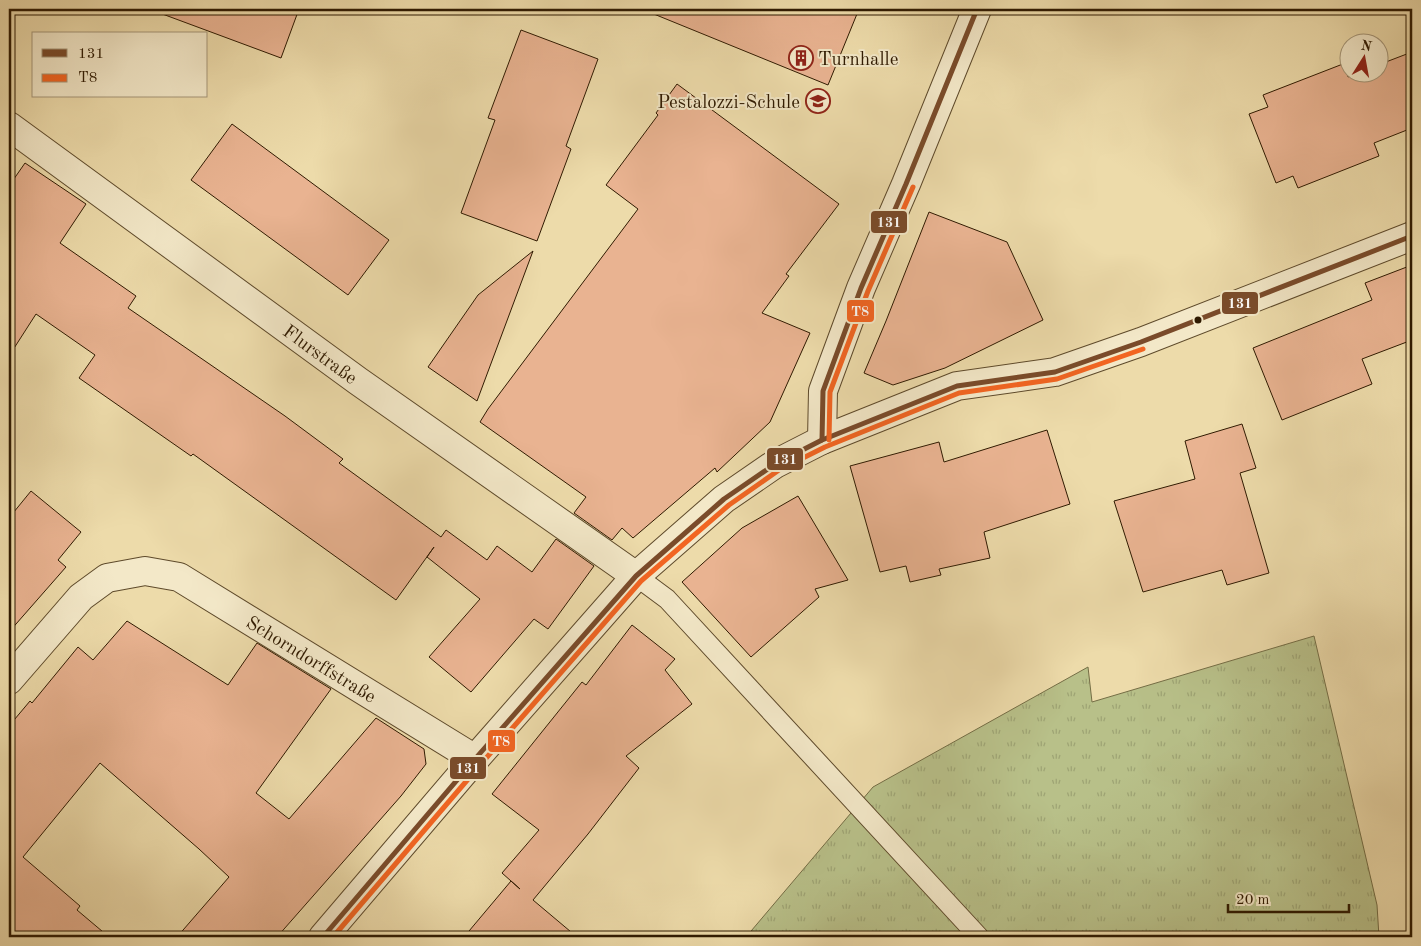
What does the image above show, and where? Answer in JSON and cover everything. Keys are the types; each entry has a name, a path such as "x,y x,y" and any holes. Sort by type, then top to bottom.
{"street":[{"path":"822,440 822,391 861,288 910,175 977,9"},
{"name":"Flurstraße","path":"9,126 358,381 636,576"},
{"path":"323,937 636,576 724,499 775,464 822,440 957,386 1055,372 1141,342 1412,236"},
{"name":"Schorndorffstraße","path":"9,680 81,597 106,578 145,571 178,576 476,759"}],"lane":[{"path":"636,576 667,599 979,937"}],"green space":[{"path":"1314,636 1377,905 1379,937 746,937 873,787 1088,667 1092,702"}],"building":[{"path":"158,9 299,9 281,58 157,12"},
{"name":"Turnhalle","path":"644,9 859,9 828,85"},
{"path":"521,30 598,59 566,146 571,149 537,241 461,213 495,120 488,118"},
{"path":"1412,52 1412,128 1374,143 1379,156 1298,188 1293,176 1276,183 1249,114 1268,107 1263,95 1338,66 1338,82 1388,82 1388,61"},
{"path":"677,84 839,204 786,274 789,276 762,313 810,333 770,422 717,472 715,468 633,538 622,528 612,540 574,513 586,497 480,422 638,209 606,185 658,115 656,113"},
{"path":"232,124 389,240 348,295 191,180"},
{"path":"25,163 86,204 60,243 136,296 128,308 285,416 343,459 339,463 441,537 446,530 487,560 497,546 532,572 556,539 594,566 548,629 534,619 471,692 429,657 480,599 427,557 434,547 396,600 193,454 191,456 79,378 95,355 36,314 9,356 9,186"},
{"path":"929,212 1007,242 1043,320 945,368 893,385 864,373"},
{"path":"533,251 477,401 428,367 478,295"},
{"path":"1412,265 1412,340 1362,359 1372,384 1282,420 1253,348 1372,300 1365,283"},
{"path":"1242,424 1256,468 1240,473 1269,573 1227,585 1222,570 1143,592 1114,501 1195,479 1185,441"},
{"path":"1047,430 1070,504 984,532 990,558 939,569 941,575 910,582 906,566 880,572 850,466 939,442 944,462"},
{"path":"31,491 81,532 58,560 66,567 9,632 9,518"},
{"path":"798,496 848,580 815,589 819,597 751,657 682,582 742,528"},
{"path":"127,621 228,685 257,643 331,689 256,793 289,819 376,718 424,749 426,764 401,796 277,937 177,937 229,877 100,763 23,857 80,906 77,910 109,937 9,937 9,726 30,701 32,703 78,647 93,660"},
{"path":"632,625 675,659 665,670 692,704 626,756 639,768 588,834 533,900 577,937 464,937 511,881 502,873 539,830 492,794 582,682 586,685"}],"transit line":[{"name":"131","path":"822,440 823,391 861,288 906,184 977,9"},
{"name":"T8","path":"829,440 830,392 868,291 913,187"},
{"name":"131","path":"323,937 475,759 636,576 724,499 775,464 822,440 957,386 1055,372 1141,342 1412,236"},
{"name":"T8","path":"333,937 641,581 729,505 779,470 825,447 959,393 1057,379 1143,349"}],"place":[{"name":"Turnhalle","path":"801,58"},
{"name":"Pestalozzi-Schule","path":"818,101"}]}
